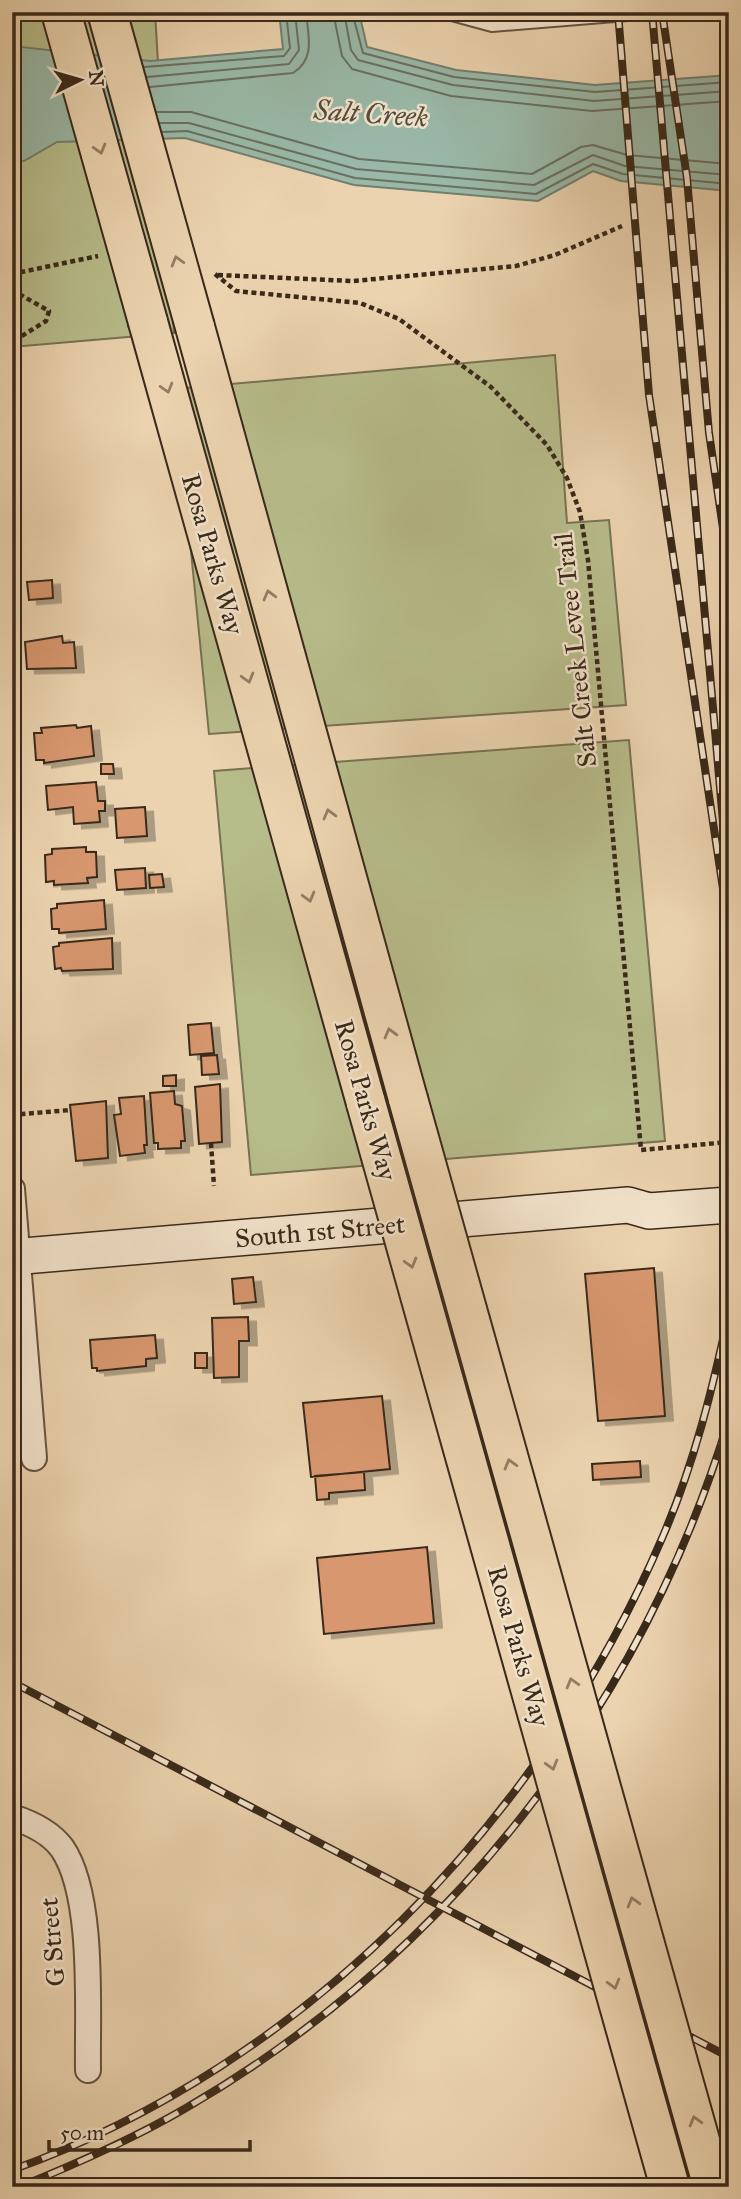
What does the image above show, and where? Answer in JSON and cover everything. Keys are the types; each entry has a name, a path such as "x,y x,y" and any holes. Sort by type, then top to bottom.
{"highway":[{"name":"Rosa Parks Way","path":"61,12 670,2187"},
{"name":"Rosa Parks Way","path":"107,12 713,2187"}],"street":[{"name":"South 1st Street","path":"628,1205 648,1192 729,1186"},
{"path":"12,1189 15,1256 34,1458"},
{"name":"South 1st Street","path":"15,1256 628,1205 649,1211 729,1205"},
{"name":"G Street","path":"24,1821 61,1847 78,1884 86,1967 88,2070"}],"lane":[{"path":"444,12 492,25 652,12"}],"path":[{"name":"Salt Creek Levee Trail","path":"622,226 555,255 516,266 353,281 217,275 236,291 360,303 399,319 491,387 547,445 566,478 580,512 588,559 641,1150 729,1142"},
{"path":"12,290 49,311 46,321 12,342"},
{"path":"12,1115 70,1110"},
{"path":"211,1143 214,1186"}],"green space":[{"path":"12,12 155,12 174,333 12,347"},
{"path":"555,355 567,523 609,520 626,705 209,734 175,389"},
{"path":"629,740 665,1141 251,1175 214,771"}],"water":[{"name":"Salt Creek","path":"279,12 359,12 367,47 456,70 595,85 729,75 729,191 621,181 593,171 538,201 354,185 185,138 57,142 24,161 12,160 12,46 150,61 283,49"}],"building":[{"path":"52,580 53,598 29,600 27,582"},
{"path":"62,636 63,643 74,642 76,668 27,669 25,642"},
{"path":"76,725 77,728 91,726 94,756 44,763 44,760 36,760 34,733 42,733 41,728"},
{"path":"101,764 113,764 114,774 101,774"},
{"path":"96,782 98,801 105,801 105,811 99,811 100,822 74,824 73,807 48,810 46,786"},
{"path":"145,807 147,836 117,838 115,809"},
{"path":"86,847 86,852 96,852 97,877 87,878 88,883 54,885 54,881 46,882 45,855 52,854 52,849"},
{"path":"145,868 146,888 117,890 115,870"},
{"path":"162,874 164,887 150,888 149,875"},
{"path":"104,900 106,929 59,933 59,929 52,929 51,909 57,908 57,904"},
{"path":"112,938 113,969 55,969 53,947 59,946 59,943"},
{"path":"211,1023 214,1053 190,1055 188,1025"},
{"path":"217,1055 219,1074 202,1075 201,1056"},
{"path":"176,1075 176,1086 163,1086 163,1076"},
{"path":"220,1084 222,1142 199,1144 195,1087"},
{"path":"174,1091 175,1104 182,1106 185,1141 181,1141 181,1148 158,1149 158,1143 154,1143 150,1093"},
{"path":"144,1096 147,1145 144,1145 145,1153 120,1156 114,1115 121,1114 119,1098"},
{"path":"106,1101 108,1158 76,1161 70,1105"},
{"path":"654,1268 665,1416 598,1421 585,1274"},
{"path":"253,1277 256,1302 234,1304 232,1279"},
{"path":"248,1317 249,1341 239,1341 239,1377 214,1378 212,1318"},
{"path":"155,1335 157,1358 146,1359 146,1366 97,1371 97,1368 92,1368 90,1340"},
{"path":"195,1353 207,1353 207,1368 195,1368"},
{"path":"382,1396 390,1469 311,1477 303,1403"},
{"path":"640,1461 641,1477 593,1480 592,1464"},
{"path":"364,1472 365,1490 329,1493 329,1499 317,1500 315,1476"},
{"path":"427,1547 434,1623 324,1634 317,1558"}],"railway":[{"path":"618,12 649,395 729,929"},
{"path":"652,12 723,822"},
{"path":"662,12 687,178 709,433 729,569"},
{"path":"723,12 729,156"},
{"path":"12,2170 119,2124 221,2066 315,1998 402,1920 481,1834 551,1740 612,1641 663,1536 702,1425 729,1311"},
{"path":"19,2187 104,2151 166,2119 281,2047 369,1977 450,1900 523,1815 588,1724 644,1628 691,1526 729,1419"},
{"path":"12,1682 729,2057"}]}
